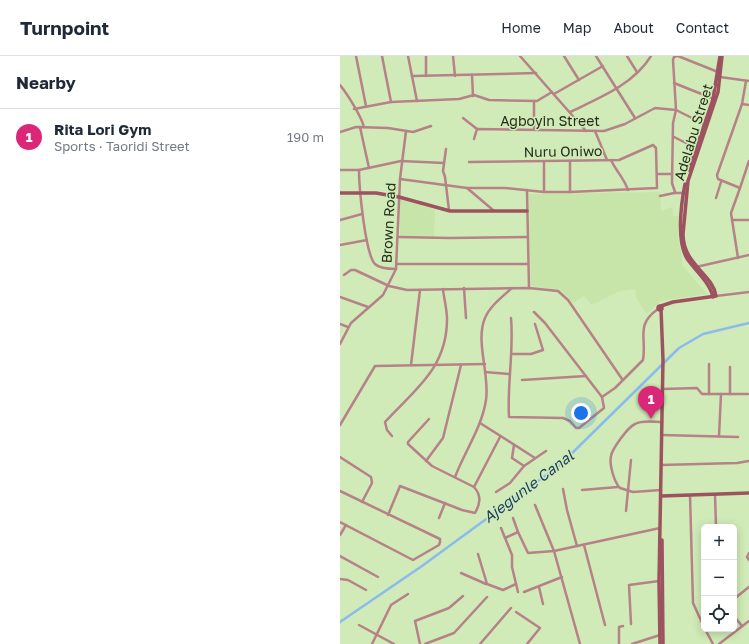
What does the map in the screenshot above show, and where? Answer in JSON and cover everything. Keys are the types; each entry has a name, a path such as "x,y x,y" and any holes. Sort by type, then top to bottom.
{"main road":[{"name":"Adelabu Street","path":"719,77 718,72 721,56"},
{"name":"Adelabu Street","path":"716,296 684,253 681,245 685,193 697,148 714,99 719,77 721,56"},
{"path":"340,192 376,193 399,197 449,210 527,211"},
{"path":"662,644 661,465 663,355 660,308 673,302 716,296"},
{"path":"661,494 715,495 749,493"},
{"path":"661,494 659,581 662,635"}],"street":[{"path":"356,56 366,106"},
{"path":"382,56 391,102"},
{"path":"408,56 417,101"},
{"path":"426,56 426,76"},
{"path":"453,56 455,76"},
{"path":"520,56 586,131"},
{"path":"564,56 579,80"},
{"path":"596,56 634,118"},
{"path":"627,56 637,72"},
{"path":"570,112 599,100 637,72 651,56"},
{"path":"674,193 672,174 674,137 673,123 676,110 674,83 676,56 718,72"},
{"path":"354,109 391,102 465,99 473,96 489,100 541,100 603,66"},
{"path":"413,76 536,73"},
{"path":"472,75 473,96"},
{"path":"719,77 747,81 742,104 717,174 718,179 721,182 740,188"},
{"path":"674,83 714,99"},
{"path":"340,85 354,109 361,116 364,128"},
{"path":"534,101 534,130"},
{"path":"742,104 749,105"},
{"name":"Agboyin Street","path":"477,129 595,131 615,128 652,109 676,110"},
{"path":"676,110 706,125"},
{"path":"463,118 477,129 474,138"},
{"path":"340,132 353,127 360,127 416,132 431,126"},
{"path":"360,127 368,168"},
{"name":"Brown Road","path":"340,344 348,327 383,294 389,286 396,269 401,161 406,131"},
{"path":"595,131 607,160"},
{"path":"674,137 697,148"},
{"name":"Nuru Oniwo","path":"469,162 611,160 625,158 652,145 655,146 657,174"},
{"path":"446,149 443,171 449,210"},
{"path":"611,160 615,168 623,177 628,190"},
{"path":"340,170 359,170 401,161 444,163"},
{"path":"570,161 570,192"},
{"path":"738,258 731,220 732,206 749,161"},
{"path":"544,162 544,192"},
{"path":"359,170 359,193 362,214 367,240 375,264 381,267 396,269"},
{"path":"400,179 466,188 505,188 544,192 570,192 656,189 657,174 672,174"},
{"path":"716,198 721,182"},
{"path":"466,188 488,207 496,211"},
{"path":"528,190 528,288"},
{"path":"660,196 674,193 685,193"},
{"path":"340,220 362,214"},
{"path":"731,220 749,220"},
{"path":"398,237 528,237"},
{"path":"340,245 367,240"},
{"path":"695,267 749,255"},
{"path":"397,264 528,264"},
{"path":"344,274 351,270 355,270 389,286 407,290 528,288 552,290 560,293 564,296 622,379"},
{"path":"464,288 466,318"},
{"path":"455,477 465,452 480,423 486,399 482,332 485,317 494,305 512,288"},
{"path":"392,436 387,430 385,422 416,391 435,366 447,327 443,289"},
{"path":"411,365 420,290"},
{"path":"716,296 749,292"},
{"path":"340,297 368,307"},
{"path":"602,396 615,388 622,379 643,360 643,325 648,318 660,308"},
{"path":"512,318 512,354 509,374 508,415 510,418 563,418 570,421 577,428 604,408 602,396 545,323 534,312"},
{"path":"340,324 348,327"},
{"path":"512,354 531,354 542,350 543,346 536,324"},
{"path":"340,425 375,366 485,364"},
{"path":"709,364 709,394"},
{"path":"426,460 443,438 461,365"},
{"path":"730,368 730,394"},
{"path":"485,372 509,374"},
{"path":"522,380 586,376"},
{"path":"662,388 697,388 702,394 748,394"},
{"path":"719,436 721,394"},
{"path":"388,515 400,486 474,514 479,503 479,493 474,487 439,471 407,443 429,419"},
{"path":"618,487 611,460 615,447 633,425 644,422 662,422"},
{"path":"480,423 535,458"},
{"path":"662,435 738,437"},
{"path":"474,487 500,437"},
{"path":"514,445 512,458 524,466"},
{"path":"496,492 510,483 524,466 546,451"},
{"path":"340,457 371,477 372,483 362,502"},
{"path":"626,511 631,460"},
{"path":"661,465 737,464 749,461"},
{"path":"582,490 618,487 627,491 661,494"},
{"path":"563,489 577,546"},
{"path":"340,491 440,539 439,544 414,560 340,522"},
{"path":"690,495 693,603 701,621"},
{"path":"715,495 716,524"},
{"path":"439,518 446,503"},
{"path":"535,505 554,551 580,644"},
{"path":"513,518 527,552 554,551 660,528"},
{"path":"340,535 346,525"},
{"path":"500,528 512,555 512,567 518,592"},
{"path":"505,538 518,532"},
{"path":"584,545 605,625"},
{"path":"749,553 747,557 749,560"},
{"path":"478,554 487,584"},
{"path":"340,556 378,577"},
{"path":"461,573 503,590 516,584"},
{"path":"524,592 562,577"},
{"path":"340,579 348,580 366,590"},
{"path":"631,624 629,585 659,581"},
{"path":"538,587 543,604"},
{"path":"737,597 749,587"},
{"path":"372,644 391,605 408,594"},
{"path":"420,644 415,621 449,608 463,596"},
{"path":"425,644 454,633 487,597"},
{"path":"480,644 511,608"},
{"path":"516,612 540,628 527,644"},
{"path":"737,620 742,626"},
{"path":"720,644 749,621"},
{"path":"359,625 394,644"},
{"path":"619,644 619,627 623,626"},
{"path":"706,632 713,644"},
{"path":"632,644 662,635"}],"shaded area":[{"path":"660,192 661,211 672,207 673,216 680,216 678,239 682,256 682,265 707,294 660,301 647,314 637,299 635,289 620,291 592,305 584,296 573,303 562,291 531,286 529,194"},
{"path":"400,198 435,210 434,237 400,236"}],"waterway":[{"name":"Ajegunle Canal","path":"340,622 422,566 560,465 679,348 703,334 749,323"}],"place":[{"name":"Rita Lori Gym","path":"651,419"}]}
